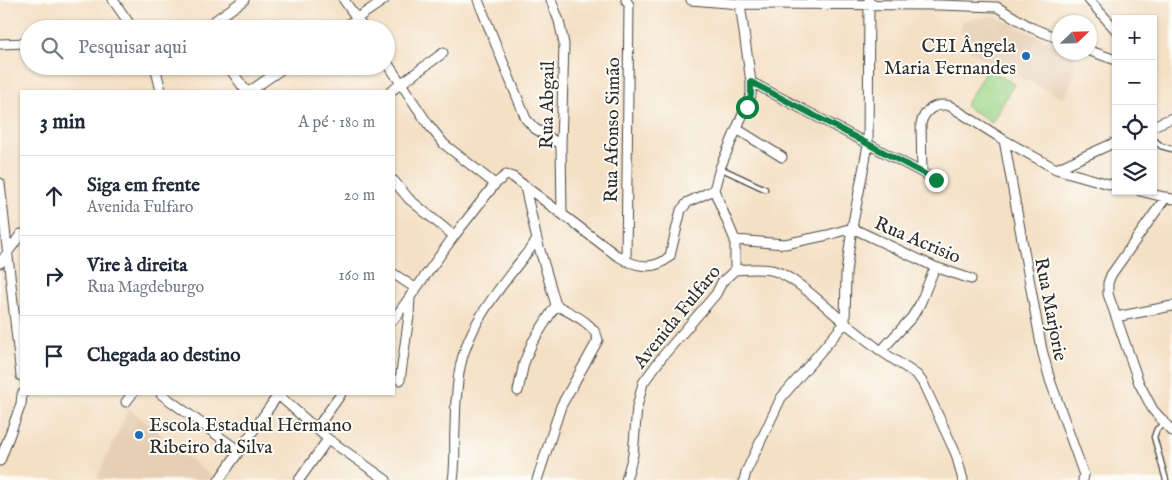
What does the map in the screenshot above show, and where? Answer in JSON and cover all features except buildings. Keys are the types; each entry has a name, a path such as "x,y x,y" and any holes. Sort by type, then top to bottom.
{"street":[{"path":"113,0 127,20"},
{"path":"216,20 244,0"},
{"path":"344,0 357,18"},
{"path":"354,20 384,0"},
{"path":"478,0 526,119 534,128 561,145"},
{"name":"Rua Abgail","path":"551,0 559,21 564,44 561,145 562,214"},
{"name":"Rua Afonso Simão","path":"626,0 628,5 626,261"},
{"path":"691,0 740,4 998,4 1032,28 1052,36"},
{"path":"1089,0 1112,26"},
{"path":"744,480 781,398 845,322 846,273 852,228 868,145 868,3"},
{"path":"395,318 454,236 495,184 506,175 509,175 626,261 648,267 664,262 670,256 672,250 678,216 681,210 688,202 714,190 720,168 751,95 751,82 740,4"},
{"path":"0,44 20,43"},
{"path":"393,90 443,53"},
{"path":"1097,54 1112,59"},
{"path":"395,74 428,124 444,144 495,184"},
{"path":"157,75 161,90"},
{"path":"234,75 245,90"},
{"path":"251,90 273,75"},
{"path":"751,82 936,180"},
{"path":"922,172 921,124 926,113 936,106 943,104 950,106 1004,140 1056,169 1112,185"},
{"path":"1157,124 1172,118"},
{"path":"737,129 782,156"},
{"name":"Rua Marjorie","path":"1004,140 1042,350 1050,380 1086,478"},
{"path":"1056,169 1112,144"},
{"path":"0,182 20,366"},
{"path":"395,182 409,199 454,236"},
{"path":"525,187 537,240 556,305 592,328 598,340 561,406 537,480"},
{"name":"Avenida Fulfaro","path":"626,480 633,455 637,407 643,383 662,357 716,294 722,282 735,270 735,240 714,190"},
{"path":"1157,195 1169,198 1111,276 1108,283 1108,294 1146,400 1164,424 1172,431"},
{"path":"735,240 785,244 852,228"},
{"name":"Rua Acrisio","path":"852,228 935,267 971,279"},
{"path":"0,263 20,235"},
{"path":"453,480 456,456 454,427 458,379 467,342 480,317 537,240"},
{"path":"880,351 912,317 920,304 935,267"},
{"path":"735,270 772,270 783,275 799,285 880,351 917,375 923,383 956,454 963,480"},
{"path":"395,275 413,292"},
{"path":"400,380 413,292"},
{"path":"518,391 524,363 532,343 556,305"},
{"path":"1116,317 1172,306"},
{"path":"0,461 2,446 21,404 22,395"},
{"path":"126,402 131,395"},
{"path":"162,395 239,451"},
{"path":"218,480 277,395"},
{"path":"279,395 328,440 381,479"},
{"path":"316,429 340,395"},
{"path":"299,480 328,440"}],"lane":[{"path":"1157,142 1172,150"},
{"path":"720,168 765,189"},
{"path":"1164,424 1157,429 1154,437 1166,480"}],"shaded area":[{"name":"CEI Ângela Maria Fernandes","path":"994,16 1052,44 1052,60 1074,60 1073,78 1064,99 982,58 967,48 960,33 963,20"},
{"name":"Escola Estadual Hermano Ribeiro da Silva","path":"129,408 216,480 96,480"}],"green space":[{"path":"987,68 1014,84 992,122 965,106"}],"place":[{"name":"CEI Ângela Maria Fernandes","path":"1026,56"},
{"name":"Escola Estadual Hermano Ribeiro da Silva","path":"139,435"}],"route":[{"path":"747,107 751,95 751,82 936,180"}]}
